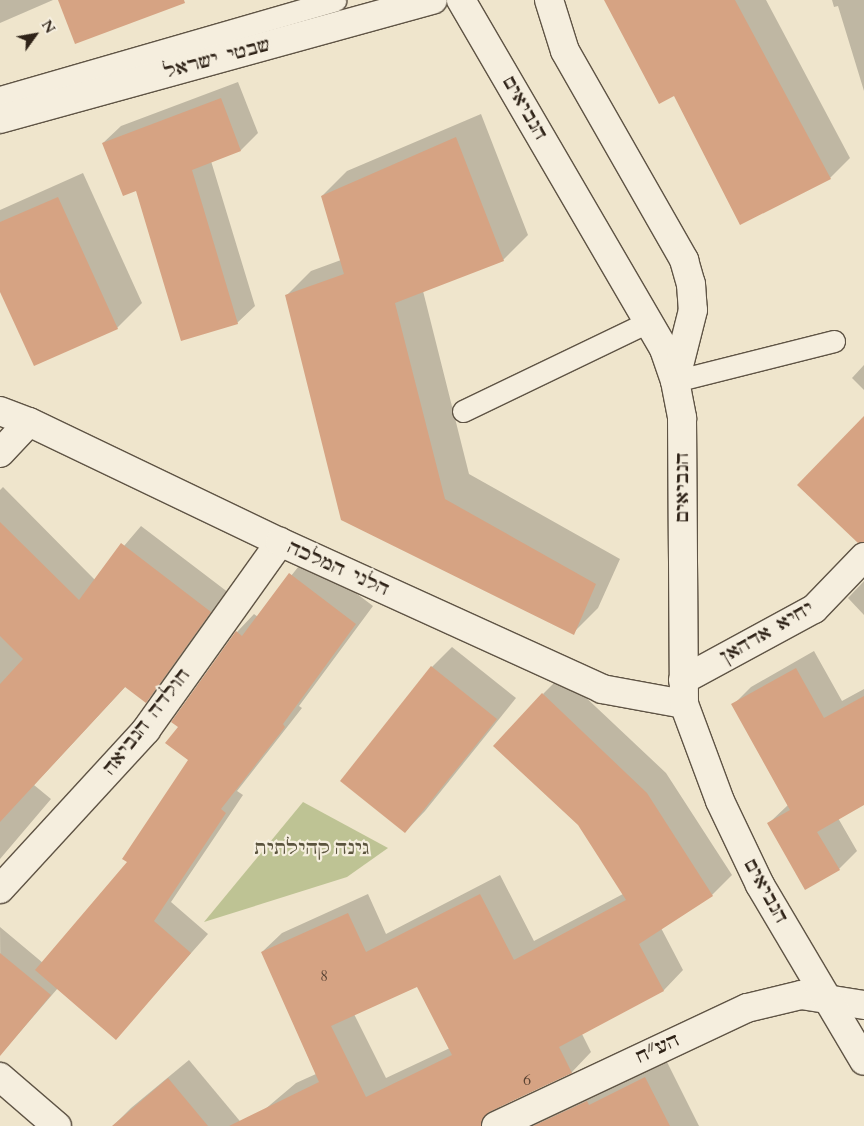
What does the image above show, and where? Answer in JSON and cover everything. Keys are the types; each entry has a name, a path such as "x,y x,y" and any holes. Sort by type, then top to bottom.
{"street":[{"name":"שבטי ישראל","path":"0,119 433,0"},
{"name":"הנביאים","path":"461,0 664,349 675,381 682,418 684,456 684,692 720,801 760,885 864,1061"},
{"path":"549,0 566,50 684,260 692,284 693,310 675,381"},
{"name":"הלני המלכה","path":"0,411 29,422 280,542 602,689 684,692"},
{"path":"0,453 29,422"},
{"name":"חולדה הנביאה","path":"0,889 146,730 280,542"},
{"name":"יחיא אדהאן","path":"684,692 814,609 864,557"},
{"name":"הע״ח","path":"496,1126 747,1008 801,995 828,999"},
{"path":"828,999 864,1005"},
{"path":"0,1077 57,1126"}],"lane":[{"name":"שבטי ישראל","path":"0,97 335,0"},
{"path":"463,411 648,322"},
{"path":"675,381 834,340"}],"green space":[{"name":"גינה קהילתית","path":"303,802 388,848 347,877 204,922"}],"building":[{"path":"58,0 184,0 185,3 75,44"},
{"path":"604,0 735,0 831,179 740,225 674,96 659,104"},
{"path":"221,98 241,151 192,170 238,324 181,341 136,191 123,196 102,143"},
{"path":"456,137 504,261 395,303 445,499 596,584 574,635 341,520 285,295 344,274 321,196"},
{"path":"58,197 118,329 34,366 0,292 0,222"},
{"path":"864,416 864,542 858,543 797,485"},
{"path":"0,522 79,600 121,543 211,612 146,703 125,687 0,822 0,684 23,659 0,636"},
{"path":"289,573 356,624 283,724 285,727 221,809 226,813 154,921 191,953 116,1040 35,970 127,862 122,859 188,760 165,743 178,727 171,722 236,631 242,636"},
{"path":"431,666 497,719 405,833 340,781"},
{"path":"796,668 824,718 864,696 864,805 817,832 840,870 805,890 767,823 790,810 731,704"},
{"path":"542,693 647,793 713,896 639,944 664,991 559,1047 572,1073 489,1112 481,1126 229,1126 319,1082 261,952 348,913 366,952 480,894 514,960 626,900 578,825 493,746","holes":["417,987 452,1055 366,1097 331,1026"]},
{"path":"0,953 51,995 0,1056"},
{"path":"645,1077 670,1126 533,1126 587,1101 589,1105"},
{"path":"168,1078 208,1126 112,1126"}]}
